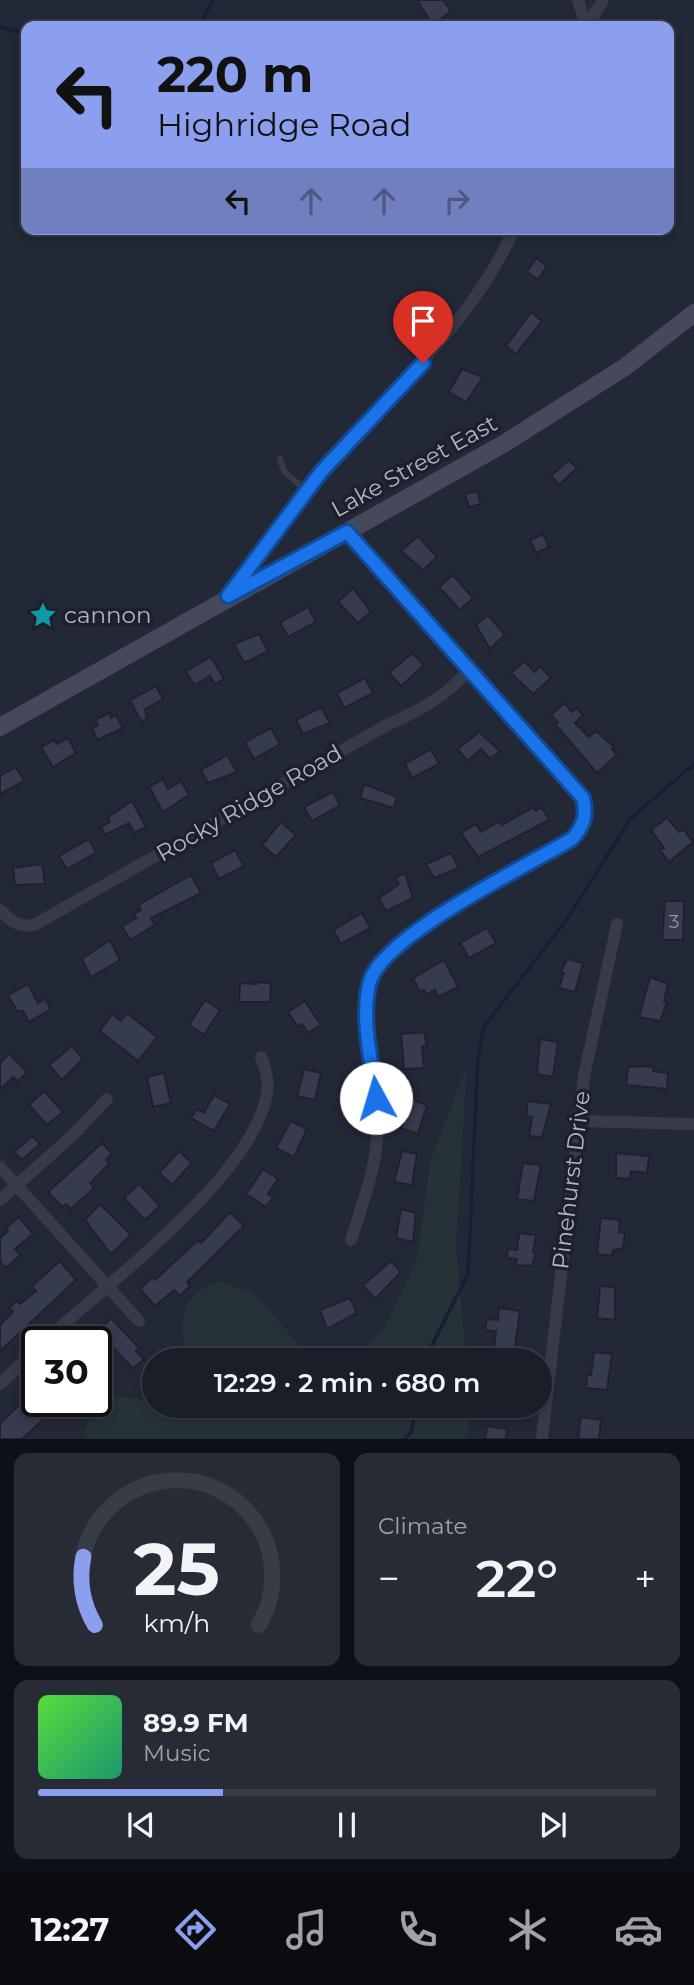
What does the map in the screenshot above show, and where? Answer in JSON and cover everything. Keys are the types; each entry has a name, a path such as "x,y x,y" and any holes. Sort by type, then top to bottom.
{"main road":[{"name":"Lake Street East","path":"0,727 565,406 625,367 694,313"}],"street":[{"path":"578,0 584,21"},
{"path":"589,21 603,0"},
{"path":"228,596 306,491 472,305 511,235"},
{"path":"347,532 583,798 586,811 581,829 572,839 411,934 384,956 376,968 367,998 378,1123 377,1152 351,1240"},
{"name":"Rocky Ridge Road","path":"0,910 13,923 24,927 34,925 387,725 418,712 448,693 468,671"},
{"name":"Pinehurst Drive","path":"542,1439 578,1121 595,1024 617,924"},
{"path":"62,1326 209,1192 235,1158 267,1096 267,1076 261,1056"},
{"path":"0,1200 73,1135 107,1099"},
{"path":"578,1121 694,1124"},
{"path":"0,1167 139,1321"},
{"path":"0,1384 21,1364"}],"lane":[{"path":"280,459 284,471 306,491"}],"shaded area":[{"path":"467,1065 456,1245 465,1348 366,1348 384,1329 417,1260 430,1163"},
{"path":"219,1281 253,1293 302,1348 185,1348 184,1312 195,1295"},
{"path":"125,1397 142,1400 142,1418 469,1418 467,1439 84,1439 90,1417 112,1417 112,1399"}],"building":[{"path":"417,0 443,0 451,11 438,21 430,21"},
{"path":"536,258 547,266 538,280 527,272"},
{"path":"531,312 542,321 516,354 506,346"},
{"path":"462,369 483,377 466,402 449,392"},
{"path":"569,460 577,468 559,485 551,476"},
{"path":"477,491 481,504 469,507 465,494"},
{"path":"543,534 549,547 536,553 530,540"},
{"path":"418,536 437,557 423,570 401,551"},
{"path":"453,575 473,598 460,610 439,587"},
{"path":"353,588 371,612 358,623 338,602"},
{"path":"308,607 316,622 288,637 280,622"},
{"path":"488,615 505,635 490,649 476,625"},
{"path":"259,634 268,651 244,663 234,644"},
{"path":"412,653 424,665 401,686 389,673"},
{"path":"211,657 224,679 215,684 210,676 194,685 186,671"},
{"path":"525,661 534,672 540,666 551,678 533,694 511,673"},
{"path":"365,678 373,693 344,708 337,693"},
{"path":"156,686 163,699 145,709 147,719 141,721 130,700"},
{"path":"564,703 572,712 577,708 583,715 575,723 589,737 596,731 614,747 612,749 617,755 597,773 555,724 558,722 551,715"},
{"path":"321,707 330,723 303,734 296,720"},
{"path":"109,713 111,718 116,715 123,728 97,740 92,728 98,725 95,720"},
{"path":"271,728 280,744 254,759 245,742"},
{"path":"479,732 500,751 490,759 481,749 467,761 458,749"},
{"path":"68,738 76,753 53,767 41,747 54,740 57,744"},
{"path":"431,749 439,764 412,778 405,764"},
{"path":"227,755 237,772 208,783 201,770"},
{"path":"16,767 24,781 0,794 0,776"},
{"path":"163,779 168,789 181,781 189,795 163,812 149,787"},
{"path":"364,784 397,797 394,808 360,798"},
{"path":"333,792 340,805 312,821 304,807"},
{"path":"132,801 146,827 134,833 129,823 105,835 101,827 110,822 108,817"},
{"path":"534,807 536,811 542,807 549,820 478,857 461,833 476,824 481,832 500,821 502,825"},
{"path":"667,818 679,832 683,829 693,842 669,862 660,850 664,848 651,830"},
{"path":"281,822 296,835 276,857 262,845"},
{"path":"89,839 96,853 67,869 59,856"},
{"path":"235,850 244,866 219,879 211,863"},
{"path":"451,853 459,868 434,878 426,864"},
{"path":"42,864 45,884 15,885 13,868"},
{"path":"405,873 413,898 386,911 379,898 399,884 395,878"},
{"path":"191,875 201,893 151,918 155,925 130,940 122,926 136,918 134,914 141,910 138,905"},
{"path":"665,901 684,901 683,940 662,940"},
{"path":"362,913 370,928 341,944 333,930"},
{"path":"487,928 496,943 469,958 460,943"},
{"path":"110,940 120,960 91,977 82,959"},
{"path":"567,959 583,963 575,992 559,988 564,973 561,972"},
{"path":"444,960 458,987 438,997 435,990 426,995 424,990 420,992 413,978"},
{"path":"650,977 668,984 664,1001 667,1002 660,1021 639,1017"},
{"path":"240,983 271,983 270,1002 239,1002"},
{"path":"28,984 38,1003 45,999 51,1009 29,1022 23,1011 17,1011 8,995"},
{"path":"205,1000 220,1010 204,1035 189,1025"},
{"path":"305,1001 321,1025 308,1033 302,1024 298,1027 288,1012"},
{"path":"127,1013 157,1037 138,1061 100,1031 112,1014 121,1021"},
{"path":"424,1032 427,1046 422,1046 424,1068 404,1069 401,1034"},
{"path":"540,1039 558,1042 553,1077 537,1074"},
{"path":"72,1046 83,1059 62,1080 49,1065"},
{"path":"9,1054 27,1072 18,1081 13,1077 0,1090 0,1063"},
{"path":"628,1067 653,1067 653,1071 668,1073 667,1089 626,1085"},
{"path":"304,1069 321,1073 315,1100 297,1096"},
{"path":"164,1073 171,1103 153,1107 147,1077"},
{"path":"44,1091 63,1112 47,1125 29,1105"},
{"path":"214,1095 230,1104 214,1131 191,1118 197,1109 204,1113"},
{"path":"413,1100 427,1105 418,1134 401,1128"},
{"path":"528,1101 551,1104 542,1137 529,1136 532,1117 526,1116"},
{"path":"291,1121 307,1129 294,1157 276,1148"},
{"path":"32,1136 40,1144 22,1160 14,1152"},
{"path":"102,1143 112,1154 106,1160 110,1163 90,1183 94,1188 71,1209 66,1204 62,1207 48,1192"},
{"path":"179,1151 192,1163 172,1185 159,1173"},
{"path":"402,1151 417,1154 412,1185 394,1182"},
{"path":"616,1153 649,1156 647,1173 631,1171 630,1179 616,1178"},
{"path":"523,1163 541,1165 534,1201 517,1199"},
{"path":"263,1169 278,1179 268,1194 273,1197 266,1207 246,1194"},
{"path":"139,1184 160,1206 145,1220 124,1198"},
{"path":"100,1204 131,1235 111,1254 85,1220"},
{"path":"401,1209 416,1213 413,1242 396,1238"},
{"path":"230,1212 244,1226 187,1282 190,1286 180,1296 174,1290 155,1306 140,1289 153,1277 155,1280 198,1240 201,1243"},
{"path":"19,1217 33,1234 15,1249 20,1255 6,1268 0,1262 0,1238 8,1231 6,1228"},
{"path":"601,1218 620,1220 619,1232 625,1233 623,1248 613,1250 612,1256 597,1254"},
{"path":"519,1233 536,1235 533,1252 536,1253 532,1266 516,1265 517,1259 507,1258 508,1249 517,1250"},
{"path":"60,1261 76,1280 27,1326 21,1326 21,1331 0,1351 0,1325 13,1312 9,1308 17,1301 20,1304 36,1291 32,1286"},
{"path":"391,1261 401,1272 375,1299 363,1285"},
{"path":"600,1286 615,1287 615,1320 597,1318"},
{"path":"350,1298 357,1313 327,1329 320,1310"},
{"path":"499,1308 520,1311 515,1348 494,1348 496,1331 485,1330 487,1319 498,1320"},
{"path":"111,1318 139,1348 136,1351 142,1361 133,1369 112,1346 112,1326 103,1326"},
{"path":"594,1352 612,1354 607,1390 586,1388"},
{"path":"21,1404 21,1417 40,1417 43,1420 22,1439 0,1439 0,1423"},
{"path":"581,1417 601,1420 599,1439 578,1439"},
{"path":"487,1426 507,1429 506,1439 485,1439"}],"waterway":[{"path":"202,21 213,0"},
{"path":"0,27 21,33"},
{"path":"431,1348 468,1274 478,1058 483,1028 567,919 631,818 694,764"},
{"path":"405,1439 411,1432 414,1418"}],"place":[{"name":"cannon","path":"43,615"}],"route":[{"path":"376,1098 367,998 370,981 384,956 411,934 572,839 581,829 586,811 583,798 347,532 228,596 271,534 321,472 423,363"}]}
